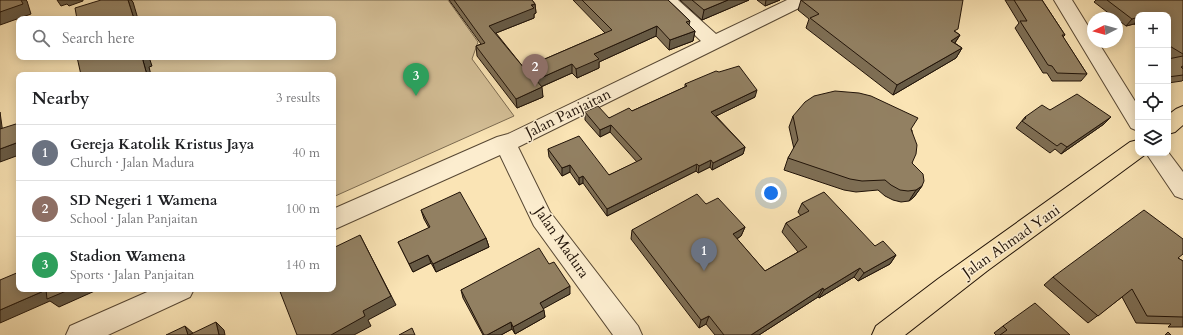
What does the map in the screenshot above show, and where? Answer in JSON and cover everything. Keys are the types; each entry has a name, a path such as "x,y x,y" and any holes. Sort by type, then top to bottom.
{"main road":[{"path":"1171,124 1183,114"},
{"name":"Jalan Ahmad Yani","path":"885,335 936,294 1135,150"}],"street":[{"path":"668,0 713,42"},
{"name":"Jalan Panjaitan","path":"336,219 504,143 515,140 801,0"},
{"path":"1063,0 1136,120"},
{"name":"Jalan Madura","path":"504,143 542,219 629,335"},
{"path":"1159,156 1183,190"},
{"path":"79,335 174,292"}],"shaded area":[{"path":"134,0 448,0 478,42 472,59 514,116 336,196 336,72 137,72 134,60 336,60 336,16 122,16 119,5"}],"building":[{"path":"0,0 21,0 23,4 0,12"},
{"path":"101,0 128,0 133,16 76,16 75,8"},
{"path":"454,0 532,0 535,4 531,5 534,8 489,26 524,68 612,30 582,0 668,0 690,21 686,22 695,31 670,40 657,26 594,54 599,59 576,69 572,64 536,80 542,87 516,99 476,46 485,43"},
{"path":"692,0 728,0 704,10"},
{"path":"801,0 963,0 958,29 954,31 960,35 951,41 962,48 897,85 810,18 819,14"},
{"path":"1014,0 1042,0 1065,35 1062,35 1087,74 1057,73 1052,66 1048,65 1020,21 1027,21"},
{"path":"1107,0 1183,0 1183,54 1171,47 1171,12 1135,12 1135,18 1132,19"},
{"path":"1183,56 1183,66 1181,67 1183,69 1183,75 1171,77 1171,58"},
{"path":"78,60 143,60 146,72 80,72"},
{"path":"739,66 757,90 711,112 745,147 713,163 711,160 699,166 697,164 607,209 583,176 579,178 570,165 562,168 548,149 579,136 609,175 642,159 611,125 600,130 585,112 598,106 609,118 629,108 632,111 687,86 685,84 716,71 719,72"},
{"path":"835,91 859,93 871,96 918,118 911,129 917,145 916,154 912,163 923,174 924,181 922,186 916,190 900,190 885,180 862,181 850,179 788,158 798,140 793,116 805,102 814,96"},
{"path":"1077,94 1111,117 1067,147 1061,143 1057,146 1022,121 1026,118 1025,117 1042,105 1050,110"},
{"path":"16,124 16,143 0,149 0,129"},
{"path":"460,192 486,238 433,264 428,255 409,264 398,242 430,227 421,210"},
{"path":"824,192 875,246 883,241 896,255 864,273 860,268 824,290 823,288 751,335 724,335 709,316 701,320 632,230 697,194 706,204 718,198 745,227 733,234 765,271 807,247 786,223 809,211 802,203"},
{"path":"1144,210 1183,239 1183,254 1178,258 1183,261 1183,317 1147,316 1132,289 1098,316 1053,277"},
{"path":"360,235 391,296 363,311 365,316 331,335 297,335 280,292 336,292 336,247"},
{"path":"539,248 549,264 554,262 570,286 540,303 544,310 513,327 511,322 487,335 484,335 461,290"},
{"path":"16,273 16,292 41,292 0,310 0,280"},
{"path":"46,292 64,292 47,299"},
{"path":"1035,303 1070,335 1000,335 1007,330 1003,326"},
{"path":"216,322 219,335 189,335"},
{"path":"185,326 188,335 166,335"},
{"path":"412,328 415,335 399,335"}],"place":[{"name":"SD Negeri 1 Wamena","path":"535,87"},
{"name":"Stadion Wamena","path":"416,96"},
{"name":"Gereja Katolik Kristus Jaya","path":"704,271"}]}
